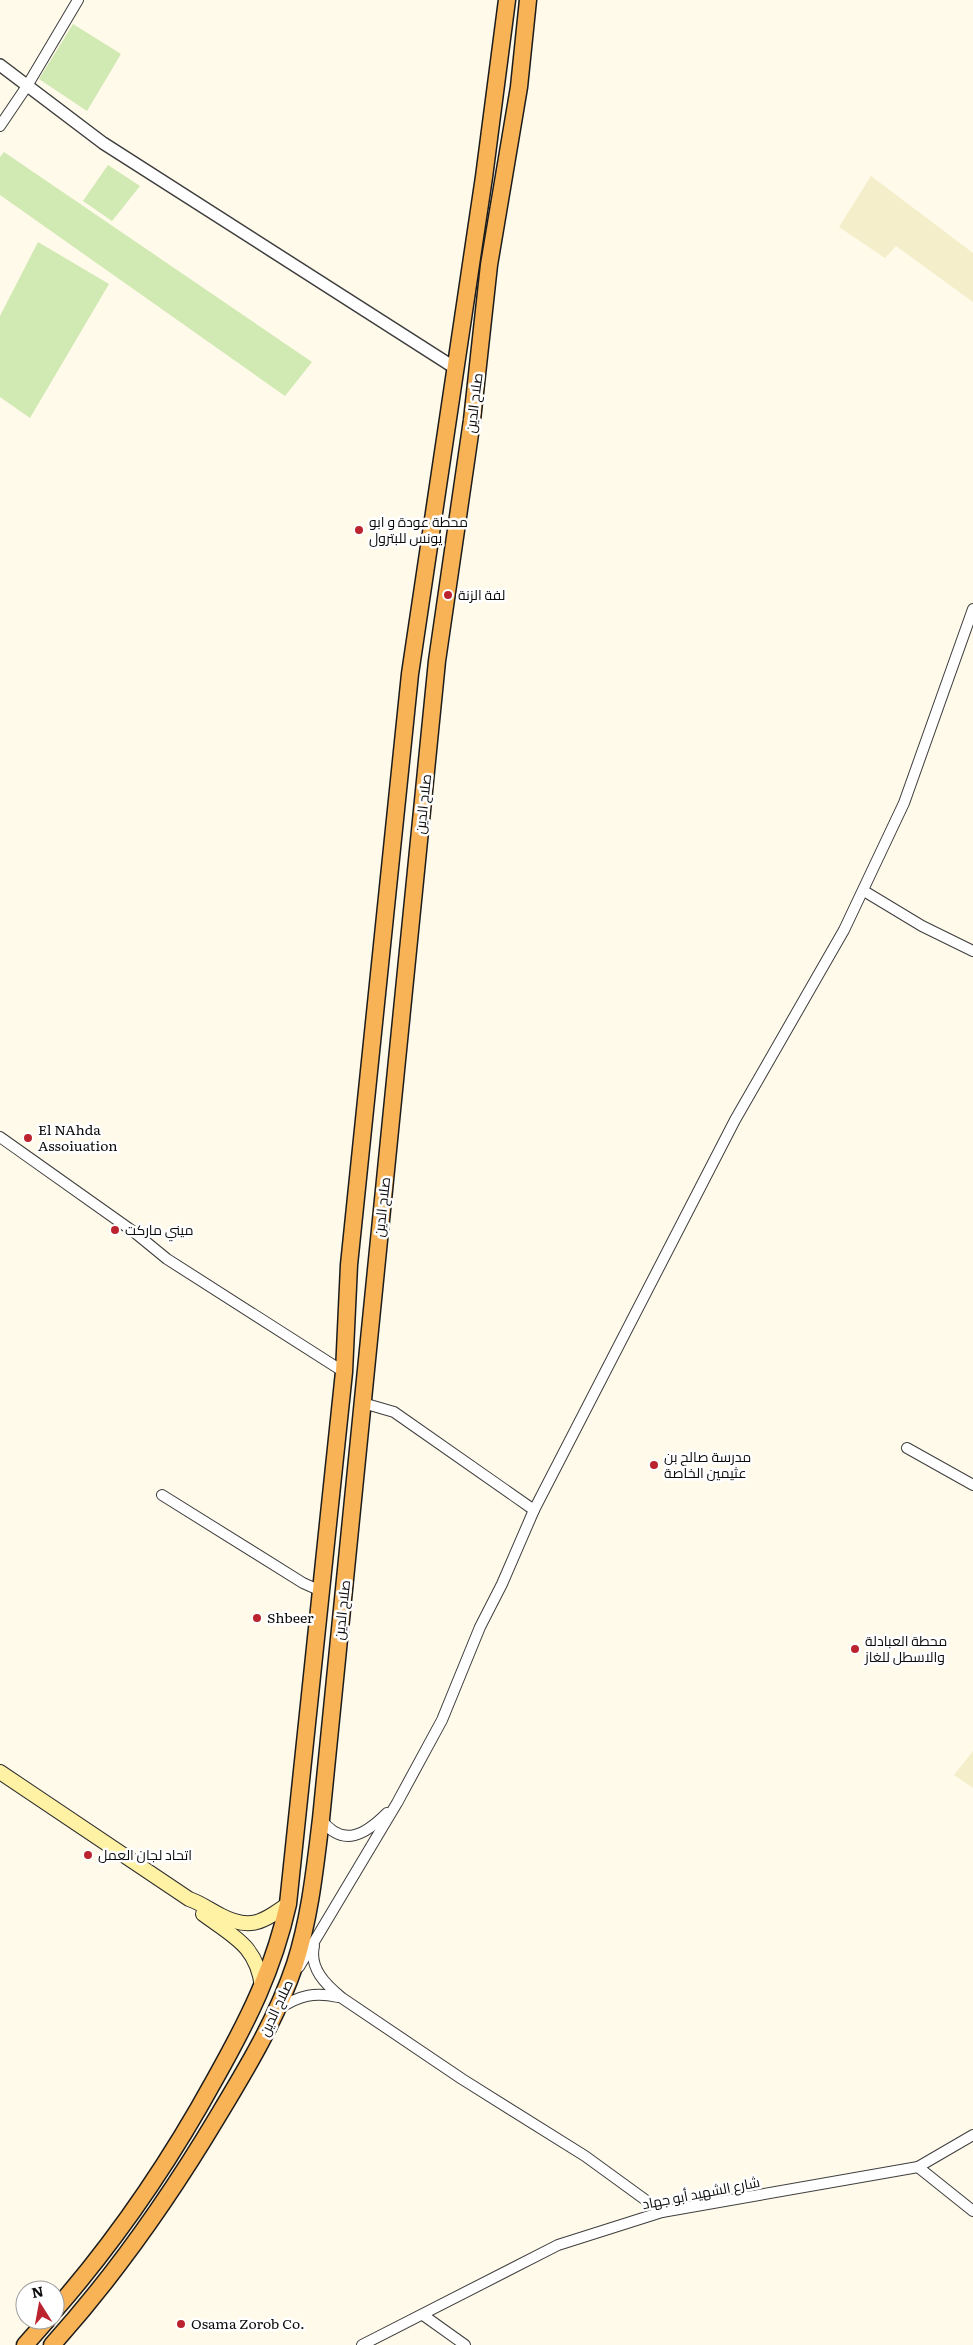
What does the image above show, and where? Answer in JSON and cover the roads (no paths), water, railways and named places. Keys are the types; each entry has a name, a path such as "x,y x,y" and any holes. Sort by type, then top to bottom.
{"highway":[{"name":"صلاح الدين","path":"65,2298 136,2208 210,2090 250,2017 278,1946 288,1904 344,1372 350,1265 406,717 507,0"},
{"name":"صلاح الدين","path":"52,2345 107,2281 150,2224 230,2097 276,2010 289,1981 308,1910 321,1819 395,1071 446,586 472,420 488,265 519,87 528,0"},
{"path":"406,717 409,711 414,711 432,722"},
{"path":"371,1065 373,1074 378,1079 395,1071"},
{"path":"136,2208 136,2216 139,2221 150,2224"},
{"path":"94,2263 107,2265 107,2281"},
{"path":"25,2345 38,2330"}],"main road":[{"path":"0,1772 189,1899 229,1919 248,1925 267,1919 288,1904"},
{"path":"189,1899 195,1908 252,1952 260,1970 262,1988"}],"street":[{"path":"0,126 27,86 78,0"},
{"path":"0,65 103,143 455,368"},
{"path":"289,1981 314,1945 397,1803 442,1720 480,1627 502,1584 534,1510 735,1120 844,930 864,891 904,802 973,609"},
{"path":"864,891 922,926 973,951"},
{"path":"0,1137 134,1232 167,1259 344,1372"},
{"path":"363,1403 394,1412 534,1510"},
{"path":"907,1448 973,1485"},
{"path":"162,1494 303,1583 321,1591"},
{"path":"321,1819 333,1832 341,1835 355,1835 372,1827 397,1803"},
{"path":"314,1945 312,1955 318,1973 328,1987 342,1998 462,2079 585,2156 662,2212"},
{"path":"276,2010 300,1997 309,1995 322,1993 342,1998"},
{"name":"شارع الشهيد أبو جهاد","path":"362,2345 558,2245 662,2212 918,2167 973,2135"},
{"path":"918,2167 973,2211"},
{"path":"423,2315 465,2345"}],"place":[{"name":"محطة عودة و ابو يونس للبترول","path":"359,530"},
{"name":"لفة الزنة","path":"448,595"},
{"name":"El NAhda Assoiuation","path":"28,1138"},
{"name":"ميني ماركت","path":"115,1230"},
{"name":"مدرسة صالح بن عثيمين الخاصة","path":"654,1465"},
{"name":"Shbeer","path":"257,1618"},
{"name":"محطة العبادلة والاسطل للغاز","path":"855,1649"},
{"name":"اتحاد لجان العمل","path":"88,1855"},
{"name":"Osama Zorob Co.","path":"181,2324"}]}
